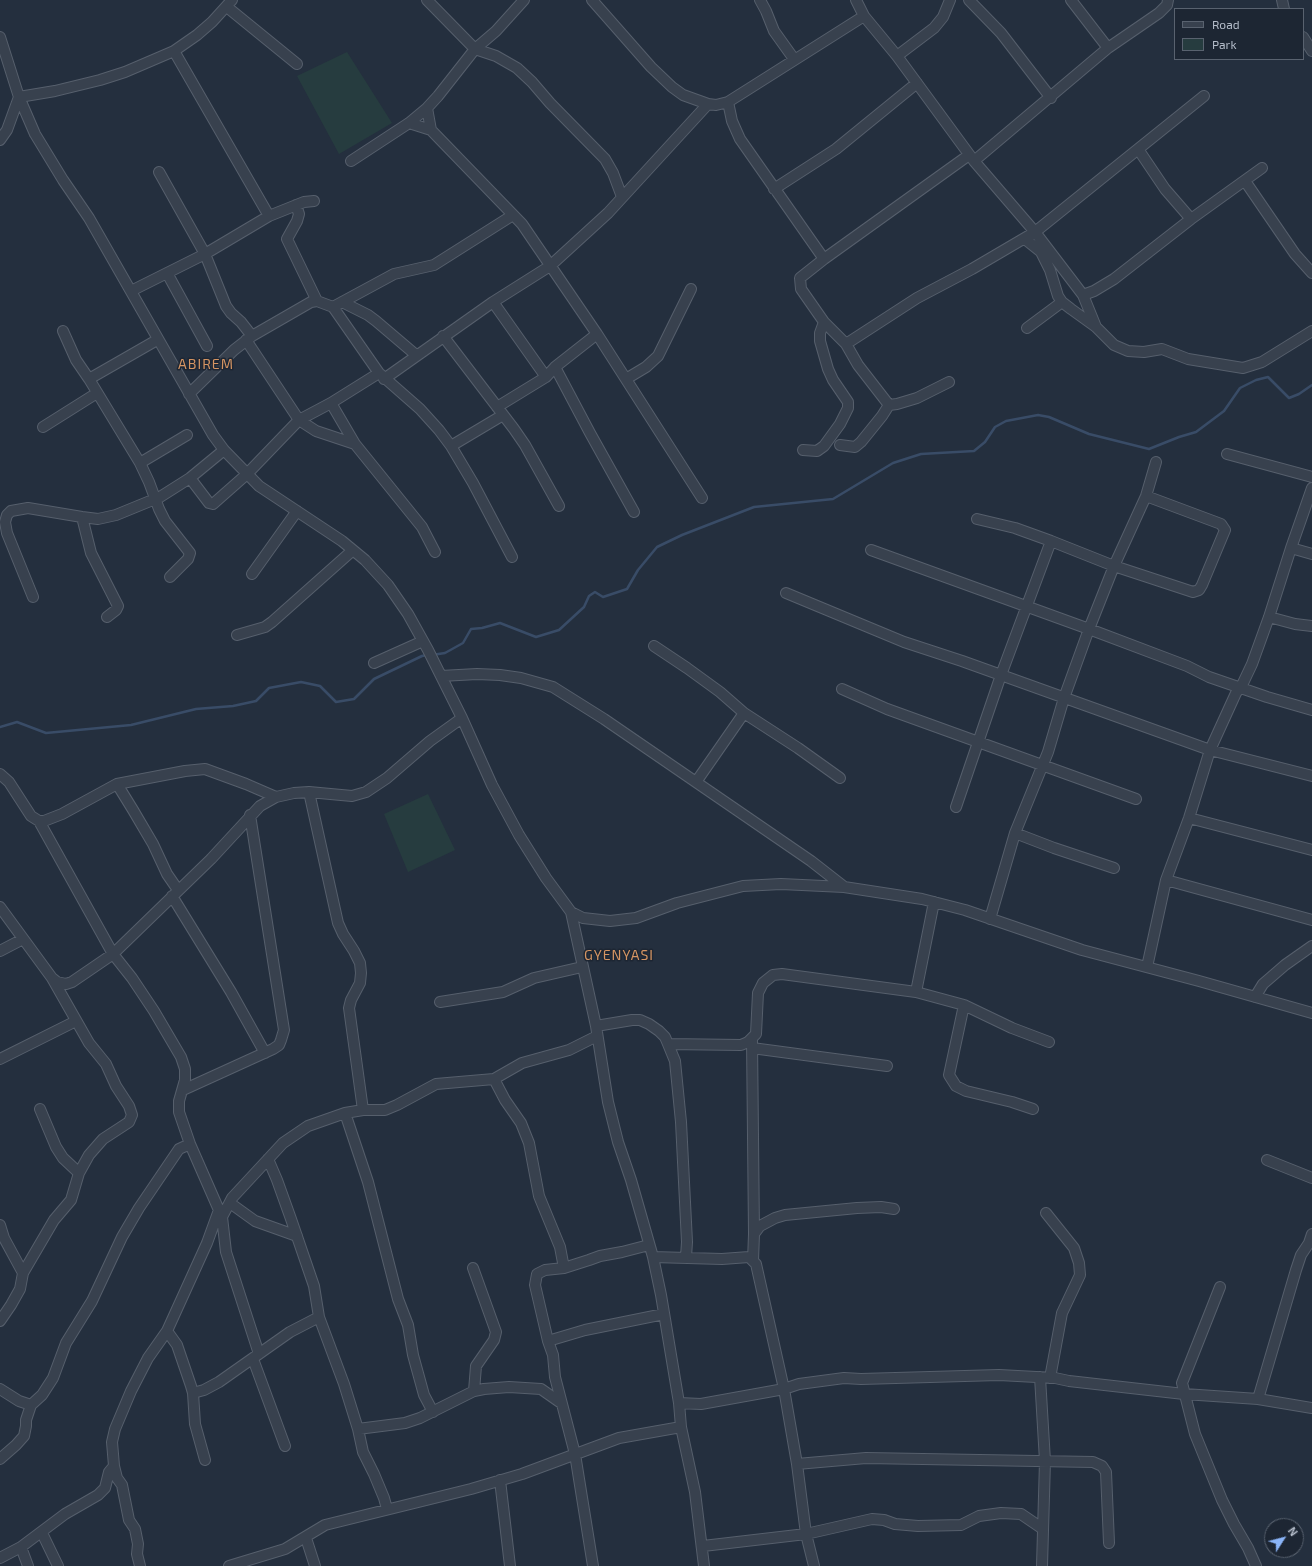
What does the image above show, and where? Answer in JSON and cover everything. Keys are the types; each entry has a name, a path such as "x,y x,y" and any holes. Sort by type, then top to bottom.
{"street":[{"path":"427,0 475,49 496,56 517,68 532,82 550,103 605,159 613,172 622,197"},
{"path":"351,162 427,108 475,49 496,31 524,0"},
{"path":"592,0 651,67 672,87 684,95 712,105 732,121"},
{"path":"760,0 774,31 794,59"},
{"path":"856,0 864,16 897,56 971,158 1038,236 1083,295 1096,327"},
{"path":"897,56 934,28 943,17 950,0"},
{"path":"969,0 1001,33 1051,98"},
{"path":"1071,0 1108,48"},
{"path":"889,405 858,365 846,344 824,322 801,289 800,278 824,259 971,158 1051,98 1108,48 1159,13 1167,5 1168,0"},
{"path":"19,97 55,91 100,80 125,72 174,51 197,35 229,3 297,64"},
{"path":"190,478 211,504 213,504 247,474 299,420 381,376 416,355 493,302 550,266 608,213 712,105 728,102 864,16"},
{"path":"0,37 19,97 35,134 63,180 89,218 206,425 224,450 260,486 353,550 365,560 388,586 408,614 428,650 462,718 492,785 519,835 534,860 571,912 596,1031 608,1102 653,1257 679,1404 681,1427 695,1492 703,1546 704,1566"},
{"path":"1304,39 1312,51"},
{"path":"174,51 269,216"},
{"path":"774,189 836,149 917,83"},
{"path":"846,344 917,298 1025,239 1038,236 1138,149 1204,96"},
{"path":"0,140 7,130 19,97"},
{"path":"728,102 732,121 740,139 824,259"},
{"path":"427,108 431,130"},
{"path":"409,122 431,130 522,224 597,334 702,498"},
{"path":"1138,149 1165,189 1191,219"},
{"path":"1083,295 1094,291 1114,279 1191,219 1262,168"},
{"path":"159,172 205,254 226,306 241,322 249,338 299,420 316,432 355,444"},
{"path":"1245,181 1295,254 1312,273"},
{"path":"130,291 205,254 269,216 304,202 314,201"},
{"path":"296,205 299,214 297,221 287,239 317,301"},
{"path":"338,305 394,274 434,265 513,216"},
{"path":"1038,236 1041,252 1050,270 1058,296 1062,302 1096,327 1114,345 1128,351 1144,352 1162,349 1188,359 1243,368 1262,362 1312,331"},
{"path":"1025,239 1047,257 1056,259"},
{"path":"167,273 207,346"},
{"path":"626,379 646,367 658,356 690,289"},
{"path":"189,394 234,350 249,338 311,302 317,301 338,305 368,315 416,355"},
{"path":"493,302 546,377"},
{"path":"1027,328 1062,302"},
{"path":"338,305 381,376 420,409 439,430 473,483 512,557"},
{"path":"803,450 817,451 824,446 840,424 848,408 848,402 833,380 828,369 820,341 820,333 824,322"},
{"path":"63,331 76,360 140,463 165,520 190,555 170,577"},
{"path":"450,446 546,377 555,367 597,334"},
{"path":"443,336 525,445 558,506"},
{"path":"89,379 158,340"},
{"path":"555,367 634,512"},
{"path":"889,405 917,398 949,382"},
{"path":"43,427 97,393"},
{"path":"332,403 355,444 422,527 435,552"},
{"path":"840,445 855,446 861,442 889,405"},
{"path":"140,463 187,435"},
{"path":"33,597 7,534 5,522 7,515 11,511 28,508 82,518 98,519 116,515 155,499 190,478 224,450"},
{"path":"1227,454 1312,477"},
{"path":"990,918 1015,833 1043,766 1064,698 1089,629 1114,566 1146,496 1156,462"},
{"path":"1147,967 1166,880 1189,818 1210,750 1236,693 1252,664 1312,488"},
{"path":"977,519 1015,528 1114,566 1193,592 1199,590 1225,530 1221,524 1146,496"},
{"path":"252,574 297,511"},
{"path":"82,518 91,553 118,606 116,610 108,617"},
{"path":"956,807 977,742 1051,541"},
{"path":"1291,548 1312,554"},
{"path":"237,635 265,627 272,622 353,550"},
{"path":"871,550 1089,629 1187,666 1209,676 1267,697 1312,710"},
{"path":"786,593 890,637 1210,750 1312,776"},
{"path":"1269,617 1296,624 1312,626"},
{"path":"654,646 687,668 744,713 798,748 840,778"},
{"path":"374,663 403,651 428,650"},
{"path":"441,676 476,674 500,675 521,678 553,687 604,719 811,861 844,887"},
{"path":"842,689 887,709 1136,799"},
{"path":"696,782 744,713"},
{"path":"52,978 58,982 66,984 72,982 113,954 211,859 250,815 260,806 276,797 294,792 352,796 366,792 388,778 430,741 462,718"},
{"path":"0,774 9,782 31,816 35,820 39,821 44,821 62,814 117,784 185,771 205,769 276,797"},
{"path":"117,784 153,844 175,893 265,1053"},
{"path":"310,792 338,923 357,956 362,973 360,983 351,1000 349,1008 363,1110"},
{"path":"182,1090 265,1053 279,1045 284,1030 250,815"},
{"path":"1189,818 1312,850"},
{"path":"39,821 113,954 141,991 181,1057 185,1069 185,1080 179,1101 179,1112 190,1144 219,1209 226,1252 256,1356 286,1446"},
{"path":"1015,833 1114,868"},
{"path":"1166,880 1312,920"},
{"path":"571,912 583,918 610,921 636,918 677,903 743,886 781,884 844,887 934,902 965,910 1082,950 1312,1013"},
{"path":"916,992 934,902"},
{"path":"0,907 52,978 89,1043 106,1064 116,1086 129,1106 132,1115 129,1122 103,1139 90,1155 79,1173 71,1200 54,1220 23,1273 20,1289 0,1321"},
{"path":"0,951 23,940"},
{"path":"1255,997 1263,984 1285,965 1312,946"},
{"path":"440,1002 503,992 534,978 582,967"},
{"path":"814,1566 806,1534 797,1464 784,1389 757,1269 753,1260 752,1043 756,1034 758,993 763,983 773,975 782,974 916,992 964,1005 1012,1028 1049,1042"},
{"path":"964,1005 949,1075 952,1080 956,1086 966,1091 1012,1102 1033,1109"},
{"path":"140,1566 137,1554 138,1544 134,1529 129,1520 122,1485 117,1478 114,1466 112,1442 115,1429 131,1391 148,1358 167,1331 208,1243 219,1209 231,1201 283,1143 296,1133 345,1113 363,1110 385,1110 436,1084 494,1079 522,1063 569,1050 596,1031 632,1020 640,1020 659,1030 665,1037 674,1061 681,1122 687,1235 686,1257"},
{"path":"0,1059 76,1021"},
{"path":"668,1044 741,1045 752,1043 887,1066"},
{"path":"494,1079 505,1100 521,1123 529,1144 538,1196 560,1247 564,1268"},
{"path":"40,1109 62,1158 79,1173"},
{"path":"345,1113 361,1157 398,1299 408,1325 413,1355 424,1395 433,1412"},
{"path":"0,1459 24,1436 26,1420 31,1405 42,1395 53,1378 66,1343 92,1301 122,1237 179,1149 190,1144"},
{"path":"268,1159 277,1180 314,1286 319,1317 344,1384 358,1429 363,1452 374,1474 387,1509"},
{"path":"1268,1160 1312,1178"},
{"path":"219,1209 231,1201"},
{"path":"231,1201 255,1221 297,1236"},
{"path":"754,1234 760,1226 785,1215 881,1207 894,1208"},
{"path":"1042,1566 1045,1462 1045,1378 1062,1313 1080,1275 1079,1263 1074,1248 1046,1213"},
{"path":"0,1225 4,1238 23,1273"},
{"path":"1258,1399 1296,1270 1301,1255 1311,1240"},
{"path":"593,1566 574,1454 555,1377 553,1355 548,1341 535,1285 537,1274 545,1270 564,1268 600,1256 649,1245"},
{"path":"653,1257 722,1259 749,1257 753,1260"},
{"path":"473,1268 496,1332 494,1340 476,1366 474,1391"},
{"path":"1220,1288 1182,1383 1195,1434 1222,1500 1253,1564"},
{"path":"548,1341 585,1330 664,1314"},
{"path":"193,1393 204,1390 219,1382 301,1325 319,1317"},
{"path":"167,1331 177,1345 193,1393 195,1424 205,1460"},
{"path":"679,1404 701,1404 784,1389 799,1384 844,1378 861,1379 999,1375 1045,1378 1184,1394 1258,1399 1312,1408"},
{"path":"541,1389 555,1377"},
{"path":"358,1429 405,1423 433,1412 474,1391 509,1387 541,1389 562,1403"},
{"path":"0,1389 19,1401 31,1405"},
{"path":"229,1566 285,1549 306,1538 325,1525 449,1495 500,1480 619,1438 681,1427"},
{"path":"797,1464 866,1458 1093,1462 1102,1466 1106,1472 1109,1543"},
{"path":"0,1558 21,1547 42,1533 64,1514 98,1496 104,1488 109,1472 114,1466"},
{"path":"500,1480 510,1566"},
{"path":"703,1546 806,1534 872,1519 884,1520 895,1524 918,1526 961,1525 980,1516 1001,1513 1021,1514 1043,1529"},
{"path":"42,1533 58,1566"},
{"path":"306,1538 315,1566"},
{"path":"21,1547 28,1566"}],"green space":[{"path":"347,52 392,123 339,154 297,76"},
{"path":"428,794 455,850 408,872 384,814"}],"waterway":[{"path":"432,655 445,653 463,643 471,629 482,628 500,623 536,637 559,630 584,607 589,596 595,592 603,597 627,589 638,570 657,547 682,535 754,507 833,499 893,463 921,454 974,451 985,442 995,427 1006,421 1038,415 1049,417 1089,434 1149,449 1196,432 1224,411 1240,388 1256,380 1268,377 1289,398 1299,394 1312,385"},
{"path":"0,727 17,722 46,733 131,725 196,709 233,706 256,701 269,688 301,682 320,686 336,702 354,699 374,679 427,655"}],"district":[{"name":"ABIREM","path":"206,364"},
{"name":"GYENYASI","path":"619,955"}]}
